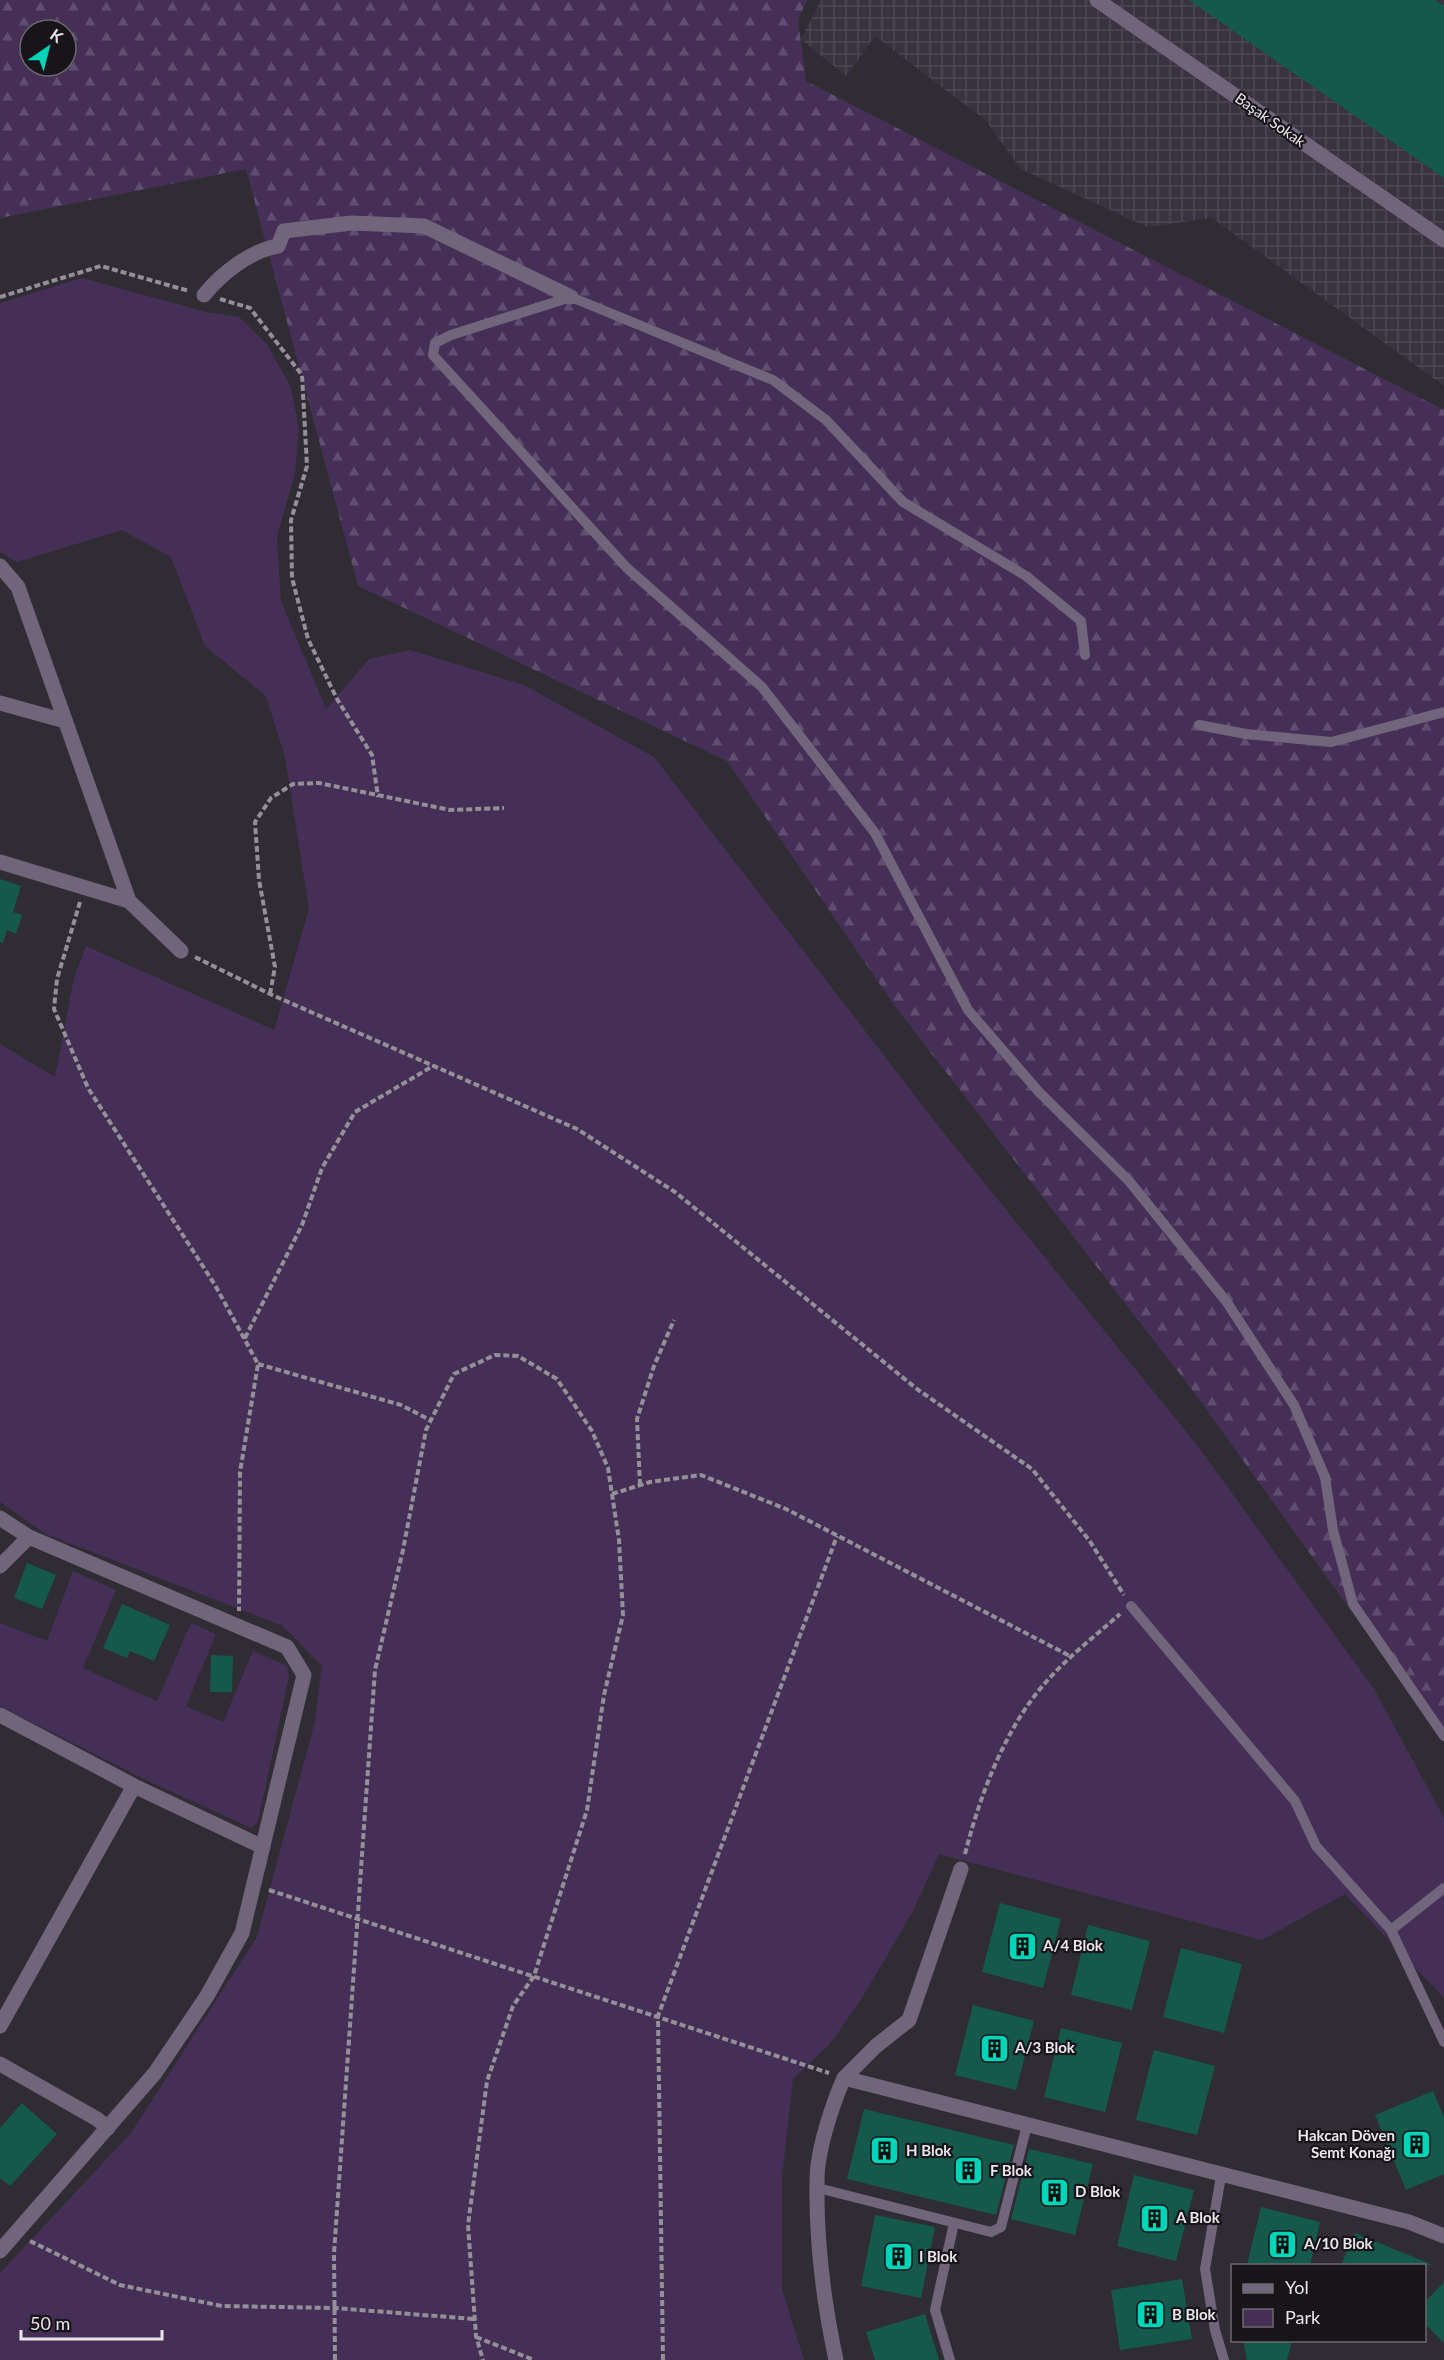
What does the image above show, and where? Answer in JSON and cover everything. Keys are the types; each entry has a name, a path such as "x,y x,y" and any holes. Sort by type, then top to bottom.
{"street":[{"name":"Başak Sokak","path":"1097,0 1444,240"},
{"path":"204,295 218,279 263,249 278,246 284,231 352,223 424,226 571,297"},
{"path":"0,566 18,588 129,902"},
{"path":"0,703 65,721"},
{"path":"0,862 129,902 181,951"},
{"path":"0,1518 29,1536 287,1647 304,1675 242,1933 207,1996 155,2073 0,2251"},
{"path":"0,1566 29,1536"},
{"path":"0,1715 134,1785 263,1847"},
{"path":"0,2026 134,1785"},
{"path":"836,2360 823,2269 817,2180 831,2105 844,2078 876,2046 909,2020 962,1869"},
{"path":"0,2064 97,2119 108,2128"},
{"path":"844,2078 1408,2222 1444,2236"}],"lane":[{"path":"1084,655 1081,621 1026,576 903,502 826,420 773,380 571,297 450,335 435,343 433,355 627,568 762,687 875,833 968,1010 1039,1092 1129,1182 1226,1301 1294,1405 1325,1477 1333,1530 1353,1604 1444,1736"},
{"path":"1199,725 1246,734 1331,742 1444,712"},
{"path":"1131,1606 1295,1801 1316,1846 1391,1930 1444,2042"},
{"path":"1391,1930 1444,1888"},
{"path":"818,2188 991,2232 1001,2227 1027,2125"},
{"path":"1221,2176 1205,2269 1215,2330 1224,2360"},
{"path":"950,2360 935,2310 954,2223"}],"path":[{"path":"0,297 101,266 250,308 302,375 307,466 291,520 292,578 308,639 337,699 372,755 378,797"},
{"path":"270,994 275,967 259,880 255,822 271,798 292,784 319,783 378,797 450,810 504,808"},
{"path":"85,887 57,979 54,1009 88,1088 215,1285 258,1364 240,1473 239,1626"},
{"path":"181,951 270,994 577,1129 675,1192 917,1389 1032,1469 1089,1540 1131,1606 1071,1656 1045,1683 1015,1725 976,1812 962,1869"},
{"path":"244,1338 302,1225 322,1168 355,1112 434,1066"},
{"path":"640,1485 637,1419 654,1366 674,1320"},
{"path":"335,2360 334,2253 375,1670 403,1550 426,1430 453,1374 495,1355 518,1356 557,1379 592,1431 608,1468 619,1540 623,1615 604,1695 587,1810 534,1976 513,2006 487,2081 468,2225 474,2319 476,2337 483,2360"},
{"path":"258,1364 401,1405 430,1420"},
{"path":"612,1494 640,1485 701,1475 786,1509 1071,1656"},
{"path":"663,2360 658,2016 837,1536"},
{"path":"254,1886 844,2078"},
{"path":"15,2234 120,2285 222,2306 335,2308 474,2319"},
{"path":"476,2337 534,2360"}],"shaded area":[{"path":"821,0 1444,0 1444,386 1212,218 1147,227 1021,169 985,120 875,36 846,76 801,39"}],"green space":[{"path":"0,0 807,0 798,20 806,81 1444,410 1444,1740 1193,1391 894,1005 727,761 358,586 246,169 0,218"},
{"path":"82,278 206,312 239,317 267,344 291,388 299,429 295,473 277,537 281,601 326,709 369,659 410,650 524,685 654,757 943,1132 1197,1445 1374,1689 1444,1818 1444,1998 1345,1894 1262,1940 939,1854 912,1913 862,1998 830,2044 793,2079 782,2177 782,2289 804,2360 0,2360 0,2273 131,2133 257,1937 315,1721 322,1666 283,1626 46,1534 0,1502 0,1044 55,1077 74,978 86,946 274,1030 309,909 285,757 266,696 205,646 171,557 122,530 17,562 0,552 0,303"},
{"path":"73,1571 116,1590 83,1668 157,1701 191,1623 216,1634 186,1706 223,1722 253,1651 287,1666 289,1676 258,1822 251,1828 142,1778 0,1706 0,1623 47,1641"}],"building":[{"path":"1189,0 1435,0 1444,6 1444,178"},
{"path":"0,879 21,886 13,912 22,915 16,934 7,930 3,943 0,942"},
{"path":"27,1563 56,1575 42,1609 14,1598"},
{"path":"122,1604 170,1625 154,1661 130,1651 127,1658 103,1648"},
{"path":"211,1655 233,1656 232,1692 210,1692"},
{"name":"A/4 Blok","path":"1000,1903 1061,1919 1043,1988 982,1972"},
{"path":"1088,1925 1150,1941 1132,2010 1071,1995"},
{"path":"1181,1948 1242,1964 1224,2033 1163,2017"},
{"name":"A/3 Blok","path":"973,2005 1034,2021 1016,2090 955,2075"},
{"path":"1061,2028 1122,2043 1105,2112 1044,2097"},
{"path":"1154,2050 1215,2066 1197,2135 1136,2120"},
{"name":"Hakcan Döven Semt Konağı","path":"1433,2091 1444,2117 1444,2174 1406,2190 1375,2115"},
{"path":"22,2103 57,2134 10,2186 0,2178 0,2128"},
{"path":"864,2109 1014,2145 996,2215 847,2179"},
{"name":"D Blok","path":"1029,2149 1093,2164 1075,2235 1011,2219"},
{"name":"A Blok","path":"1134,2175 1194,2190 1176,2261 1117,2246"},
{"name":"A/10 Blok","path":"1261,2207 1320,2222 1310,2264 1247,2264"},
{"name":"I Blok","path":"875,2215 935,2227 921,2298 861,2286"},
{"path":"1355,2233 1433,2265 1426,2264 1341,2264"},
{"name":"B Blok","path":"1182,2279 1192,2339 1120,2350 1111,2290"},
{"path":"1444,2282 1444,2343 1426,2325 1426,2301"},
{"path":"925,2314 939,2360 875,2360 866,2332"},
{"path":"1243,2342 1292,2342 1287,2360 1247,2360"}],"place":[{"name":"A/4 Blok","path":"1022,1946"},
{"name":"A/3 Blok","path":"994,2048"},
{"name":"Hakcan Döven Semt Konağı","path":"1416,2145"},
{"name":"H Blok","path":"885,2151"},
{"name":"F Blok","path":"969,2171"},
{"name":"D Blok","path":"1054,2192"},
{"name":"A Blok","path":"1155,2218"},
{"name":"A/10 Blok","path":"1283,2244"},
{"name":"I Blok","path":"898,2257"},
{"name":"B Blok","path":"1151,2315"}]}
